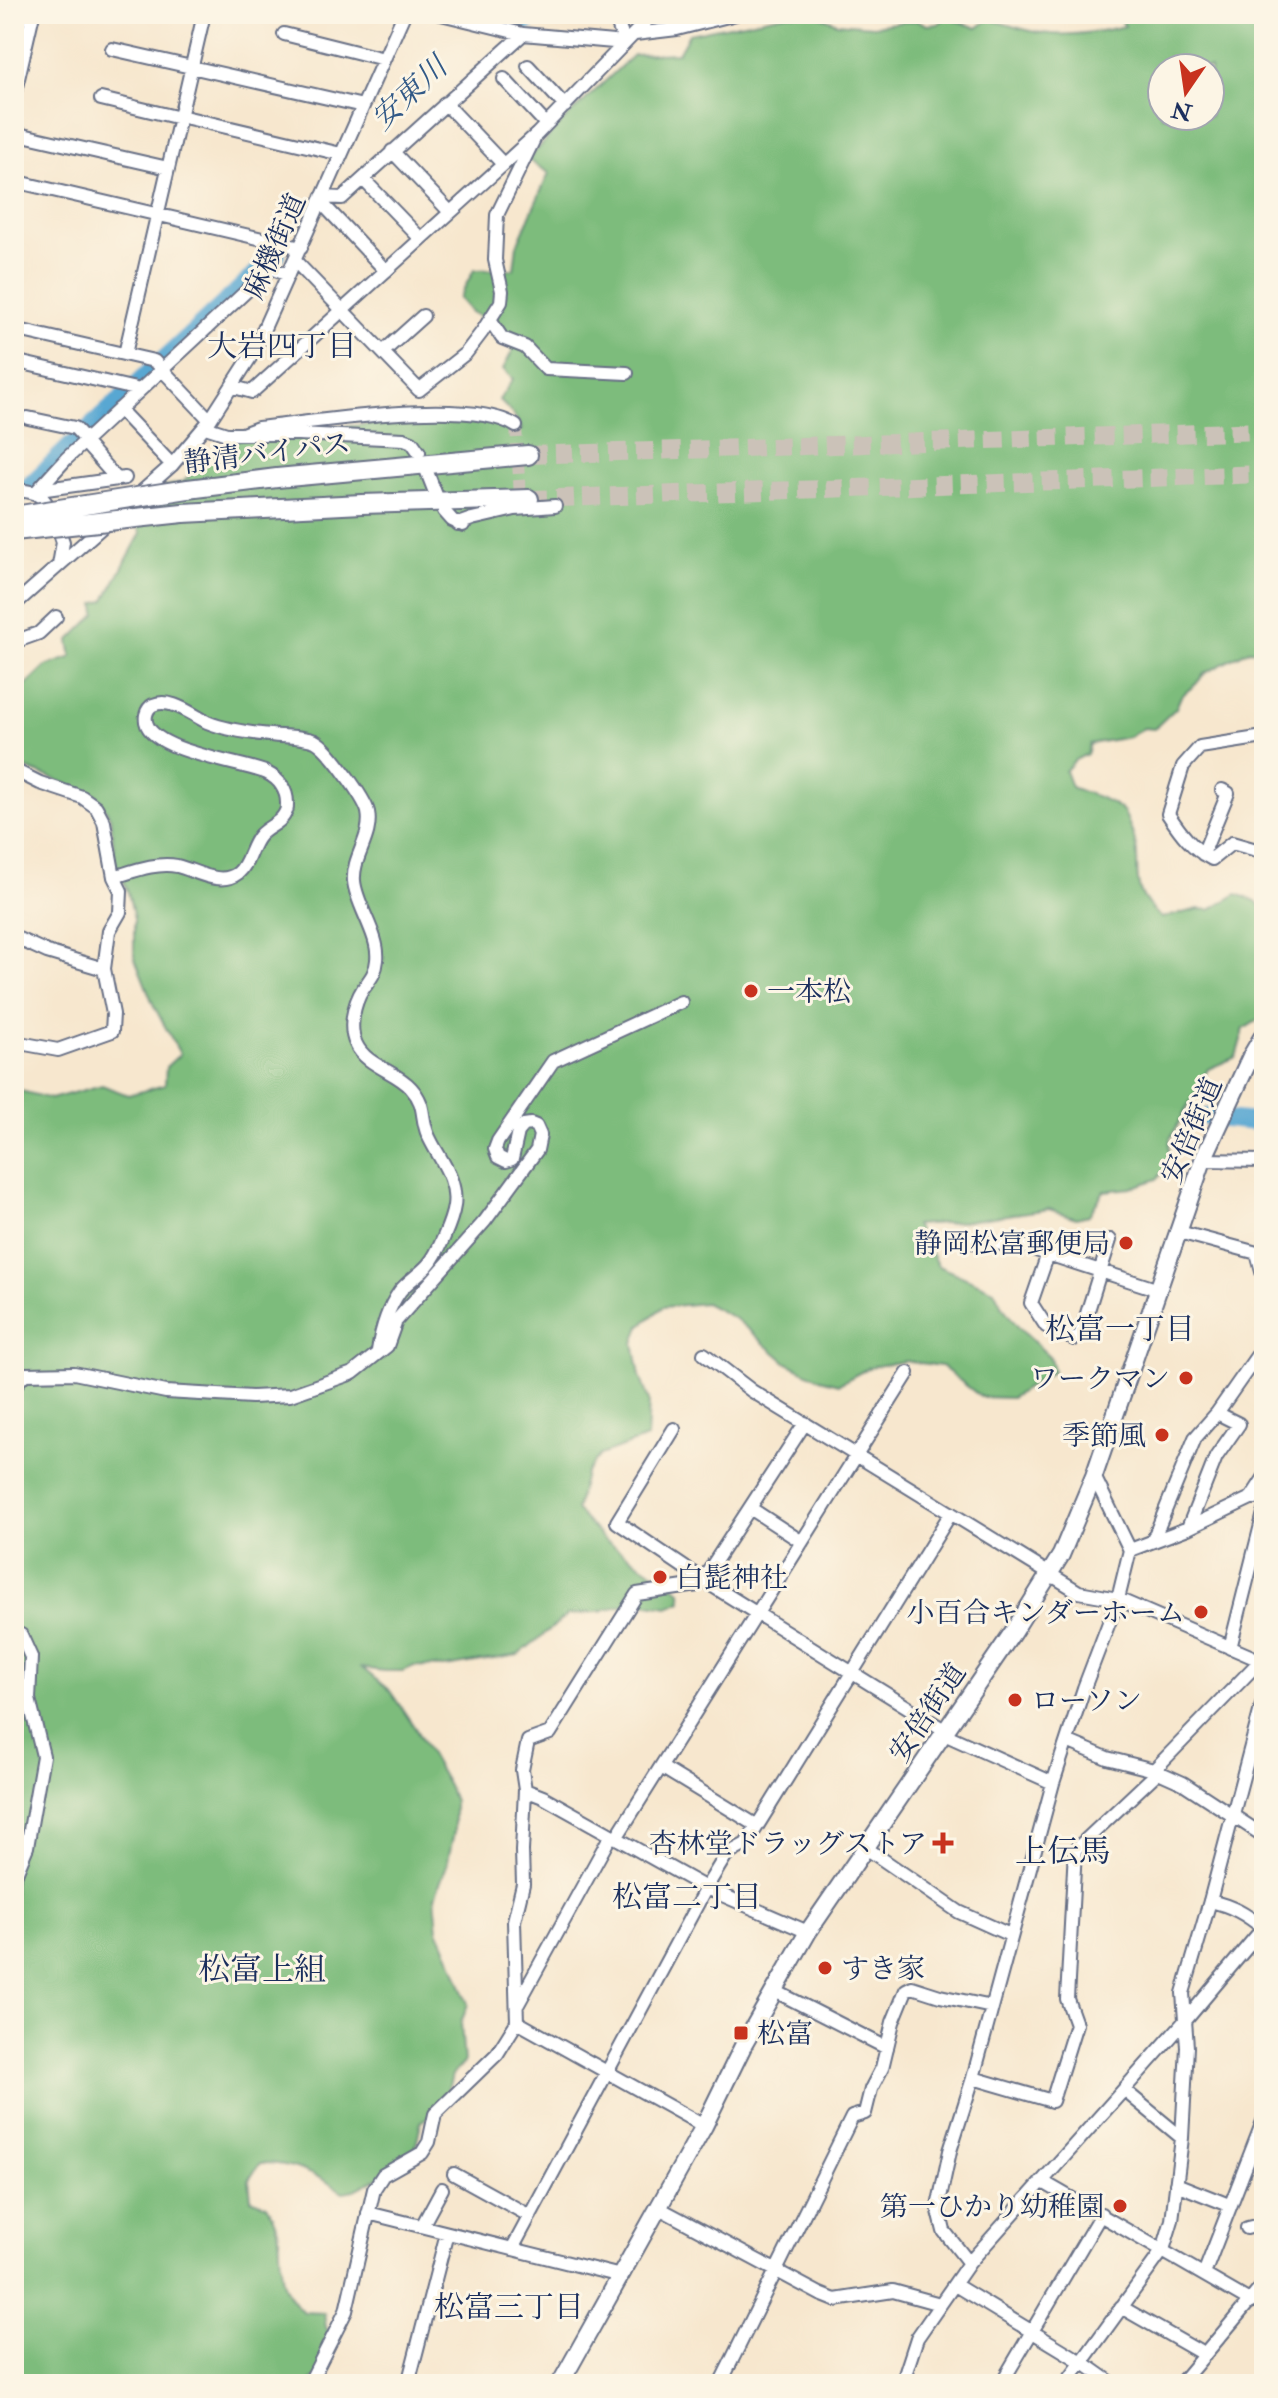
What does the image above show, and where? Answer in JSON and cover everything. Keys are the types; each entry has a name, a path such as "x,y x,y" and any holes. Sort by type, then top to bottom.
{"highway":[{"name":"静清バイパス","path":"14,515 277,478 528,455"},
{"name":"静清バイパス","path":"14,531 183,513 362,504 525,507"},
{"path":"14,525 52,513"},
{"path":"14,515 80,513 109,521"}],"main road":[{"name":"安倍街道","path":"560,2384 808,1932 1051,1575 1094,1476 1203,1160 1264,1034"}],"street":[{"path":"14,96 33,14"},
{"path":"125,354 202,14"},
{"name":"麻機街道","path":"14,605 172,465 234,387 301,248 404,14"},
{"path":"441,14 523,34 630,38 736,14"},
{"path":"614,14 630,38"},
{"path":"234,387 252,392 541,129 653,14"},
{"path":"284,34 384,59"},
{"path":"321,199 342,198 523,34"},
{"path":"112,49 363,106"},
{"path":"528,66 565,106"},
{"path":"504,79 541,129"},
{"path":"101,99 341,154"},
{"path":"445,103 503,164"},
{"path":"295,261 419,390 466,353 501,302 502,291 495,260 499,209 541,129"},
{"path":"14,133 168,168"},
{"path":"392,151 450,212"},
{"path":"363,179 421,239"},
{"path":"14,181 301,248"},
{"path":"321,199 386,271"},
{"path":"36,491 66,459 269,270 288,275"},
{"path":"383,352 423,316"},
{"path":"490,320 502,338 525,347 546,369 627,373"},
{"path":"14,329 154,361 208,423 227,434 404,439 412,442 419,452"},
{"path":"14,361 140,390"},
{"path":"119,409 172,465"},
{"path":"242,434 258,428 419,412 484,414 516,426"},
{"path":"14,490 36,491 121,479 75,428 28,418"},
{"path":"427,472 436,495"},
{"path":"36,491 52,513 63,542 59,565"},
{"path":"458,524 515,509 555,506"},
{"path":"444,511 458,524 466,526 525,507"},
{"path":"14,642 39,633 56,617"},
{"path":"114,877 154,866 174,866 220,879 232,877 242,871 258,837 287,812 287,794 268,773 193,754 158,737 148,728 145,717 147,710 154,705 164,704 188,710 208,722 230,728 315,741 329,752 363,800 368,809 367,834 353,878 378,957 374,975 362,990 354,1010 353,1034 356,1045 365,1056 408,1085 422,1102 427,1133 449,1171 455,1205 431,1262 401,1290 389,1310 378,1351"},
{"path":"1264,737 1200,747 1183,766 1168,814 1184,837 1212,859 1232,843 1260,851 1264,861"},
{"path":"14,770 40,783 82,797 96,807 104,822 114,877 121,891 120,912 109,931 104,969 113,1014 112,1031 58,1050 14,1042"},
{"path":"1203,854 1228,793 1222,790"},
{"path":"14,937 47,952 104,969"},
{"path":"14,1386 25,1374 74,1373 166,1392 252,1397 290,1395 353,1373 387,1346 396,1321 485,1221 537,1150 540,1135 536,1126 531,1124 524,1125 518,1132 512,1159 506,1161 498,1157 495,1149 553,1061 681,1002"},
{"path":"1203,1160 1264,1161"},
{"path":"1179,1232 1257,1253 1264,1279"},
{"path":"1048,1254 1031,1303 1046,1326 1074,1339 1080,1336 1110,1240"},
{"path":"971,1242 1020,1245 1159,1290"},
{"path":"1153,1540 1195,1438 1217,1413 1259,1353 1264,1353"},
{"path":"704,1354 752,1391 1079,1592 1118,1599 1262,1662 1075,1850 1067,1999 1076,2024 1052,2101 973,2078"},
{"path":"516,2007 614,1837 908,1373"},
{"path":"1188,1528 1216,1457 1239,1424 1217,1413"},
{"path":"309,2384 346,2311 374,2189 383,2175 422,2153 429,2142 435,2114 497,2054 517,2022 514,1921 523,1884 525,1790 522,1770 528,1741 550,1733 637,1594 698,1585 703,1580 805,1423"},
{"path":"674,1429 617,1522 945,1733 1053,1783"},
{"path":"969,2263 944,2231 938,2207 950,2151 973,2078 1053,1783 1084,1688 1118,1599 1130,1550 1094,1476"},
{"path":"1130,1550 1258,1498 1264,1478"},
{"path":"750,1508 802,1542"},
{"path":"512,2249 706,1888 726,1855 746,1844 951,1513"},
{"path":"1230,1648 1264,1513"},
{"path":"14,1632 21,1635 31,1657 29,1699 43,1756 27,1847 14,1878"},
{"path":"1066,2384 1163,2250 1172,2220 1182,2138 1187,2047 1183,1993 1264,1697"},
{"path":"1067,1741 1183,1783 1264,1836"},
{"path":"661,1767 756,1825"},
{"path":"525,1790 543,1797 706,1888 808,1932"},
{"path":"866,1848 959,1912 1010,1935"},
{"path":"902,2384 917,2338 969,2263 1264,1928 1246,1914 1210,1901"},
{"path":"720,2384 852,2117 865,2113 906,1990 912,1987 992,2007"},
{"path":"775,1991 887,2048"},
{"path":"517,2022 704,2126"},
{"path":"1124,2090 1182,2138"},
{"path":"1204,2274 1264,2119"},
{"path":"454,2174 530,2216"},
{"path":"1043,2182 1251,2302"},
{"path":"1176,2184 1229,2205"},
{"path":"422,2226 442,2189"},
{"path":"657,2207 774,2271 835,2300 893,2291 940,2304"},
{"path":"368,2213 621,2276"},
{"path":"1001,2384 1101,2214"},
{"path":"1247,2228 1264,2224"},
{"path":"408,2384 447,2233"},
{"path":"1180,2384 1264,2284"},
{"path":"955,2285 1113,2384"},
{"path":"1121,2307 1205,2355"}],"green space":[{"path":"788,14 815,14 837,23 873,26 917,20 927,25 938,24 947,17 977,28 989,19 1031,31 1066,34 1125,26 1116,14 1264,14 1264,467 1256,487 1264,508 1264,651 1249,650 1205,673 1154,729 1144,728 1129,737 1090,744 1087,754 1075,760 1065,771 1071,787 1111,803 1125,814 1135,841 1142,895 1162,918 1199,909 1210,910 1237,894 1256,901 1264,911 1264,1014 1244,1029 1236,1057 1208,1069 1170,1139 1168,1166 1157,1179 1131,1188 1104,1191 1089,1215 1076,1218 1049,1209 915,1225 938,1266 994,1290 1019,1328 1050,1357 1053,1371 1011,1398 981,1397 941,1366 906,1361 870,1367 839,1384 820,1379 787,1363 736,1319 705,1303 663,1307 640,1326 634,1343 640,1376 649,1401 647,1438 600,1455 585,1474 576,1510 603,1539 681,1591 682,1601 668,1607 635,1602 597,1612 568,1615 518,1655 445,1667 414,1666 403,1671 362,1668 390,1691 415,1728 454,1801 454,1832 447,1865 435,1897 438,1930 468,2004 461,2023 464,2063 452,2075 444,2104 421,2122 415,2150 406,2163 355,2190 343,2192 304,2171 271,2163 260,2163 249,2180 251,2199 267,2205 277,2226 283,2282 287,2292 303,2312 324,2313 326,2327 335,2346 327,2369 308,2384 14,2384 14,1089 51,1099 102,1085 128,1095 165,1085 166,1067 180,1054 154,1006 134,956 134,919 128,892 116,865 110,817 97,795 14,764 14,691 21,690 46,666 72,657 69,641 96,614 95,604 105,600 141,533 123,497 183,482 215,450 259,431 481,418 512,429 522,429 499,400 513,379 503,369 513,350 495,325 471,312 459,298 474,270 514,269 517,245 549,173 528,160 559,125 633,55 678,53 689,34"}],"waterway":[{"name":"安東川","path":"519,29 535,14"},
{"name":"安東川","path":"162,361 277,254"},
{"name":"安東川","path":"137,384 155,367"},
{"name":"安東川","path":"85,432 129,392"},
{"name":"安東川","path":"14,500 78,439"},
{"path":"1207,1117 1264,1123"}],"tunnel":[{"path":"516,426 521,515"},
{"path":"528,455 1264,431"},
{"path":"529,499 1264,474"}],"place":[{"name":"一本松","path":"751,991"},
{"name":"静岡松富郵便局","path":"1126,1243"},
{"name":"ワークマン","path":"1186,1378"},
{"name":"季節風","path":"1162,1435"},
{"name":"白髭神社","path":"660,1577"},
{"name":"小百合キンダーホーム","path":"1201,1612"},
{"name":"ローソン","path":"1015,1700"},
{"name":"杏林堂ドラッグストア","path":"943,1843"},
{"name":"すき家","path":"825,1968"},
{"name":"松富","path":"741,2033"},
{"name":"第一ひかり幼稚園","path":"1120,2206"}],"district":[{"name":"大岩四丁目","path":"282,346"},
{"name":"松富一丁目","path":"1120,1329"},
{"name":"上伝馬","path":"1063,1851"},
{"name":"松富二丁目","path":"687,1897"},
{"name":"松富上組","path":"262,1969"},
{"name":"松富三丁目","path":"509,2307"}]}
